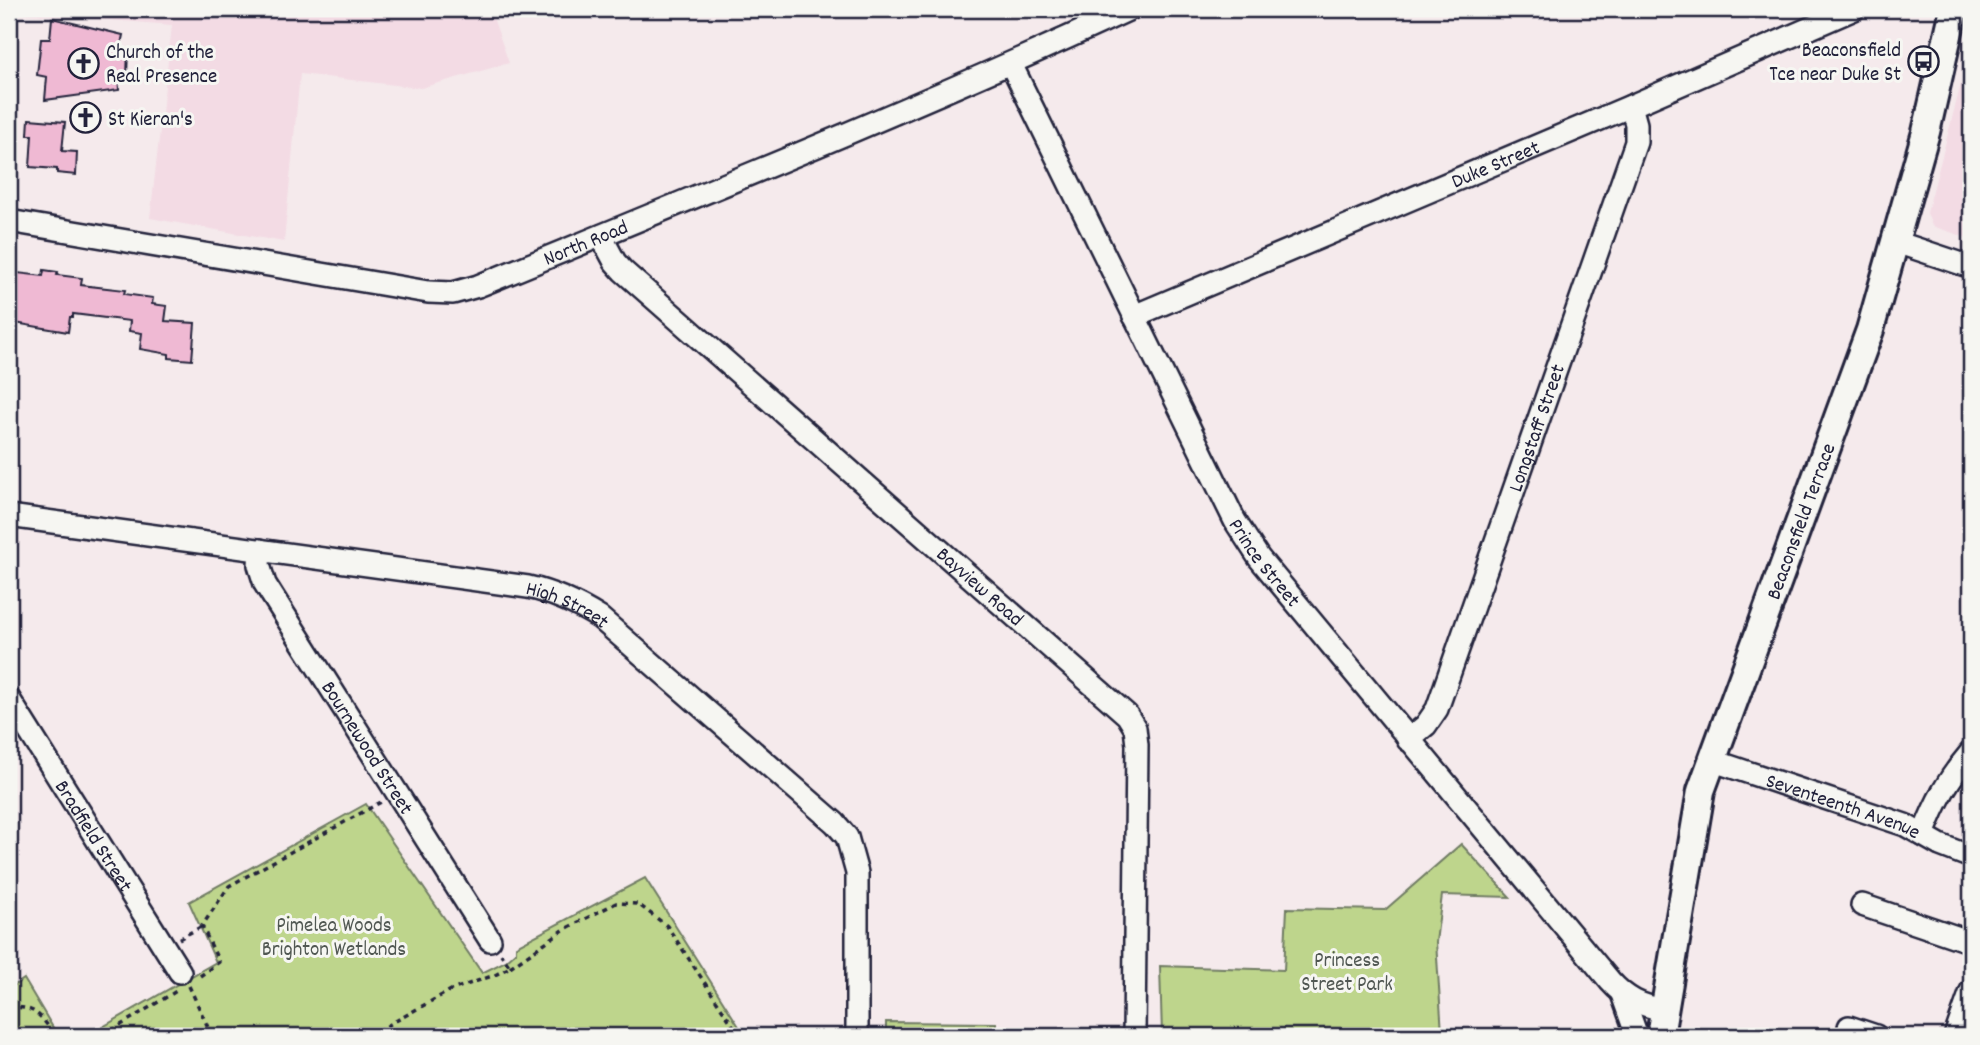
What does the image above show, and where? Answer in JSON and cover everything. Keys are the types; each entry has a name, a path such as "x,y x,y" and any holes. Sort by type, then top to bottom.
{"main road":[{"name":"Beaconsfield Terrace","path":"1641,1036 1665,1010 1701,790 1870,330 1926,132 1954,9"}],"street":[{"name":"North Road","path":"9,221 453,293 478,286 815,148 1130,9"},
{"name":"Duke Street","path":"1134,316 1854,9"},
{"name":"Prince Street","path":"1010,64 1235,521 1259,558 1622,994 1641,1036"},
{"name":"Longstaff Street","path":"1408,740 1426,725 1437,709 1631,155 1638,133 1631,106"},
{"name":"Bayview Road","path":"600,236 623,271 1127,715 1135,729 1137,745 1134,1036"},
{"path":"1896,242 1971,267"},
{"name":"High Street","path":"9,516 528,587 553,593 576,603 600,618 835,822 847,836 857,873 857,1036"},
{"name":"Bournewood Street","path":"260,550 259,565 265,584 490,940"},
{"name":"Bradfield Street","path":"9,699 184,978"},
{"path":"1923,835 1935,803 1950,776 1971,752"},
{"name":"Seventeenth Avenue","path":"1711,760 1905,825 1940,845 1971,856"},
{"path":"1862,905 1971,942"},
{"path":"1955,1036 1971,991"},
{"name":"Prince Street","path":"1622,994 1647,1007 1665,1010"},
{"path":"1849,1027 1876,1036"}],"path":[{"path":"103,1036 184,978 219,962 202,926 229,886 397,793"},
{"path":"369,1036 451,990 510,967 565,929 616,903 638,904 667,926 740,1036"},
{"path":"490,940 510,967"},
{"path":"184,978 212,1036"},
{"path":"9,1008 25,1006 41,1016 55,1036"}],"shaded area":[{"name":"St Kieran's","path":"11,9 490,9 509,63 421,88 300,74 284,242 150,218 172,25 10,12"},
{"path":"1971,46 1971,239 1932,226 1927,213"}],"green space":[{"name":"Pimelea Woods Brighton Wetlands","path":"366,804 482,973 506,961 516,952 516,946 645,878 745,1036 87,1036 216,962 189,902"},
{"name":"Princess Street Park","path":"1461,844 1510,897 1442,895 1436,942 1442,1033 1162,1035 1160,966 1284,970 1287,908 1385,910"},
{"path":"24,979 58,1036 9,1036 9,989"},
{"path":"886,1022 996,1023 996,1036 886,1036"}],"building":[{"name":"Church of the Real Presence","path":"52,18 123,35 120,49 128,50 127,76 118,75 119,90 45,100 47,77 37,75 41,39 50,39"},
{"path":"29,119 65,122 62,151 77,152 76,175 57,173 57,169 30,167 32,135 28,135"},
{"path":"44,270 58,272 57,275 82,278 81,285 125,290 124,294 153,298 152,304 167,306 165,321 195,323 192,360 169,358 169,354 140,349 142,333 129,331 130,321 73,314 68,332 9,322 9,272 43,276"}],"place":[{"name":"Beaconsfield Tce near Duke St","path":"1924,61"},
{"name":"Church of the Real Presence","path":"83,63"},
{"name":"St Kieran's","path":"85,118"}]}
